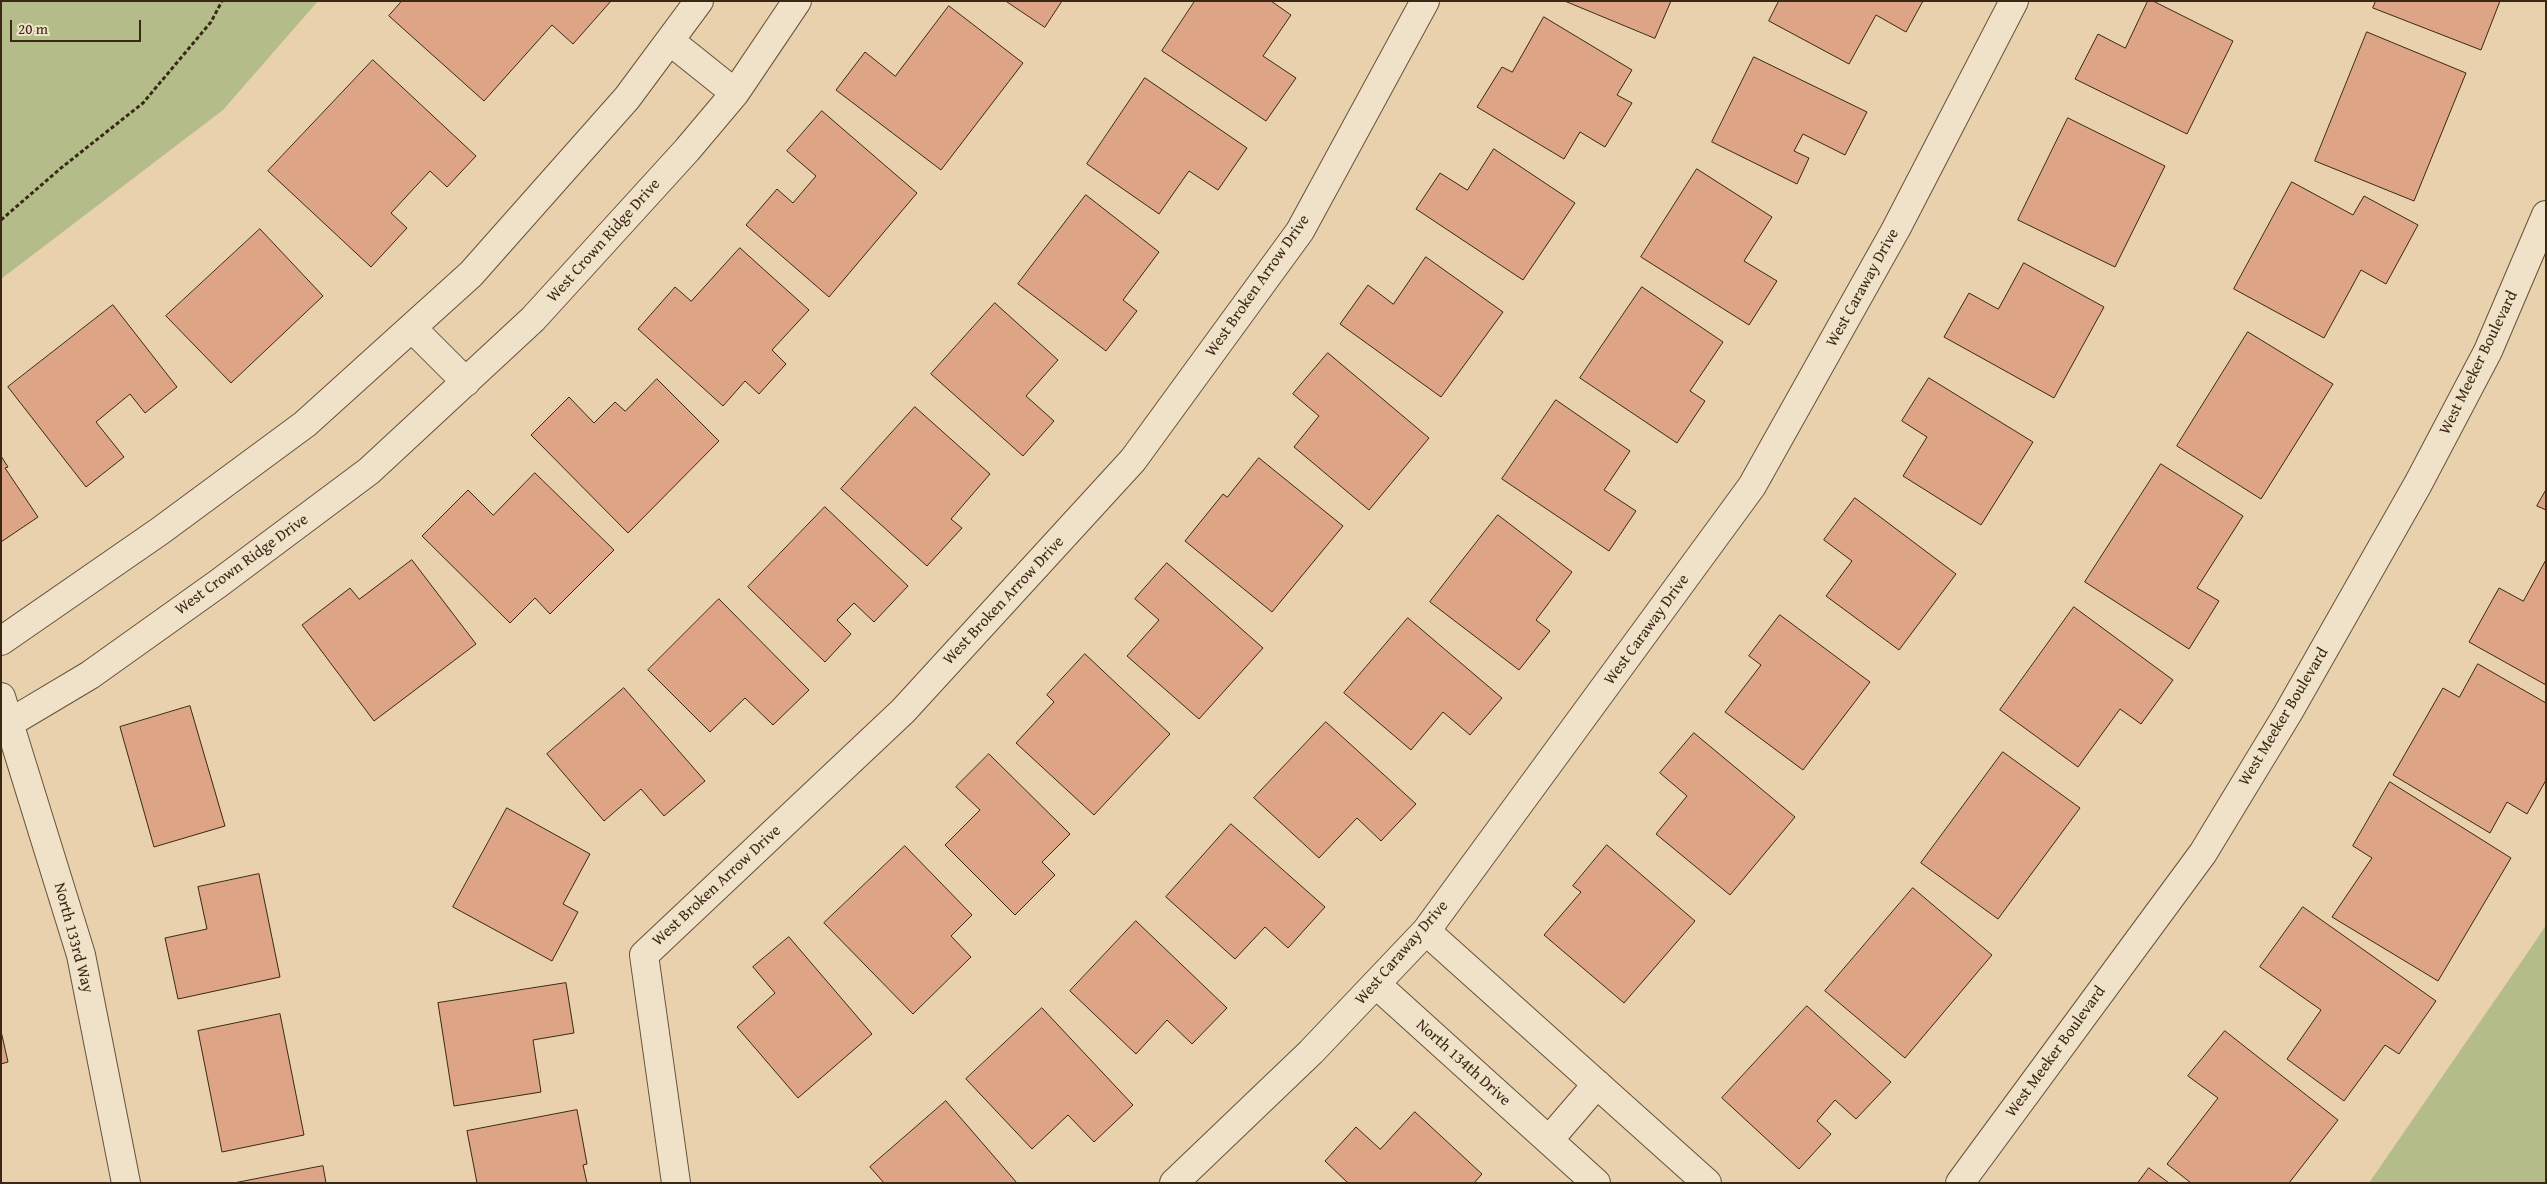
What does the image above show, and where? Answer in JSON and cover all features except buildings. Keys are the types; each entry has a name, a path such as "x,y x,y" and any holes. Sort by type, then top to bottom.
{"street":[{"path":"1,641 160,531 306,424 472,274 627,98 699,1"},
{"name":"West Crown Ridge Drive","path":"6,726 90,675 220,583 370,471 533,320 687,150 735,93 797,1"},
{"name":"West Broken Arrow Drive","path":"676,1183 644,955 903,711 1133,460 1300,232 1425,1"},
{"name":"West Caraway Drive","path":"1174,1183 1312,1052 1426,931 1752,486 1896,229 2014,1"},
{"path":"670,40 735,93"},
{"name":"West Meeker Boulevard","path":"1960,1183 2203,853 2288,713 2418,484 2488,351 2546,215"},
{"path":"412,328 466,382"},
{"name":"North 133rd Way","path":"1,697 6,726 81,954 126,1183"},
{"path":"1426,931 1707,1183"},
{"name":"North 134th Drive","path":"1377,985 1596,1183"},
{"path":"1549,1140 1596,1084"}],"path":[{"path":"1,220 61,168 143,103 211,22 222,1"}],"green space":[{"path":"1,1 318,1 223,110 1,279"},
{"path":"2546,925 2546,1183 2369,1183 2537,939"}]}
